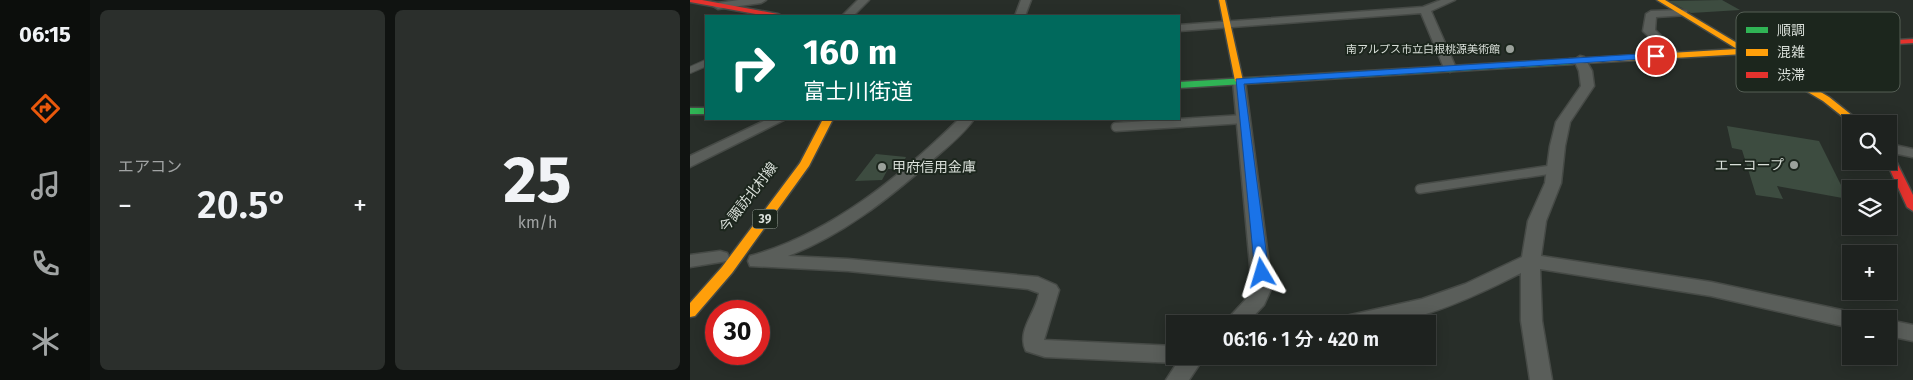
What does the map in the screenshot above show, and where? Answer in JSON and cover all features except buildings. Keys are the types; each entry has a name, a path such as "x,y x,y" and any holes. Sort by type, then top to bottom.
{"main road":[{"path":"690,0 767,15"},
{"path":"1222,0 1239,81"},
{"path":"1660,0 1736,44"},
{"path":"690,9 718,6"},
{"path":"1900,42 1913,41"},
{"path":"1180,85 1736,51"},
{"path":"1815,92 1846,115"},
{"path":"690,111 705,110"},
{"name":"今諏訪北村線","path":"762,203 825,120"},
{"name":"今諏訪北村線","path":"690,312 720,262 805,164 826,120"},
{"path":"1895,170 1913,207"}],"street":[{"path":"718,6 761,0"},
{"path":"847,15 864,0"},
{"path":"1020,15 1026,0"},
{"path":"1180,28 1425,10 1450,0"},
{"path":"1425,10 1450,68"},
{"path":"1675,54 1648,31 1651,14 1683,13"},
{"path":"1541,380 1536,361 1530,303 1531,261 1538,219 1548,198 1555,169 1556,148 1566,115 1585,94 1588,85 1586,71 1580,60"},
{"path":"1239,81 1262,287 1257,300 1242,315"},
{"path":"690,162 777,120"},
{"path":"757,260 811,239 873,198 939,147 966,120"},
{"path":"690,261 757,260 848,265 1031,282 1049,290 1049,298 1032,338 1034,345 1046,350 1166,354"},
{"path":"1385,315 1424,306 1472,289 1531,261 1711,289 1842,318"},
{"path":"1897,330 1913,333"},
{"path":"1177,380 1188,365"}],"lane":[{"path":"690,70 705,63"},
{"path":"1116,127 1244,119"},
{"path":"1897,150 1913,153"},
{"path":"1420,189 1555,169"}],"traffic: fast":[{"path":"1180,85 1570,62"},
{"path":"690,111 705,111"}],"traffic: slow":[{"path":"1222,0 1239,81"},
{"path":"1660,0 1736,45"},
{"path":"1570,62 1736,52"},
{"path":"1814,92 1846,115"},
{"path":"690,312 727,270 805,164 827,120"}],"traffic: jam":[{"path":"690,0 772,15"},
{"path":"1900,42 1913,41"},
{"path":"1895,170 1913,207"}],"place":[{"name":"南アルプス市立白根桃源美術館","path":"1510,49"},
{"name":"エーコープ","path":"1794,165"},
{"name":"甲府信用金庫","path":"882,167"}],"route":[{"path":"1262,273 1239,81 1656,56"}]}
